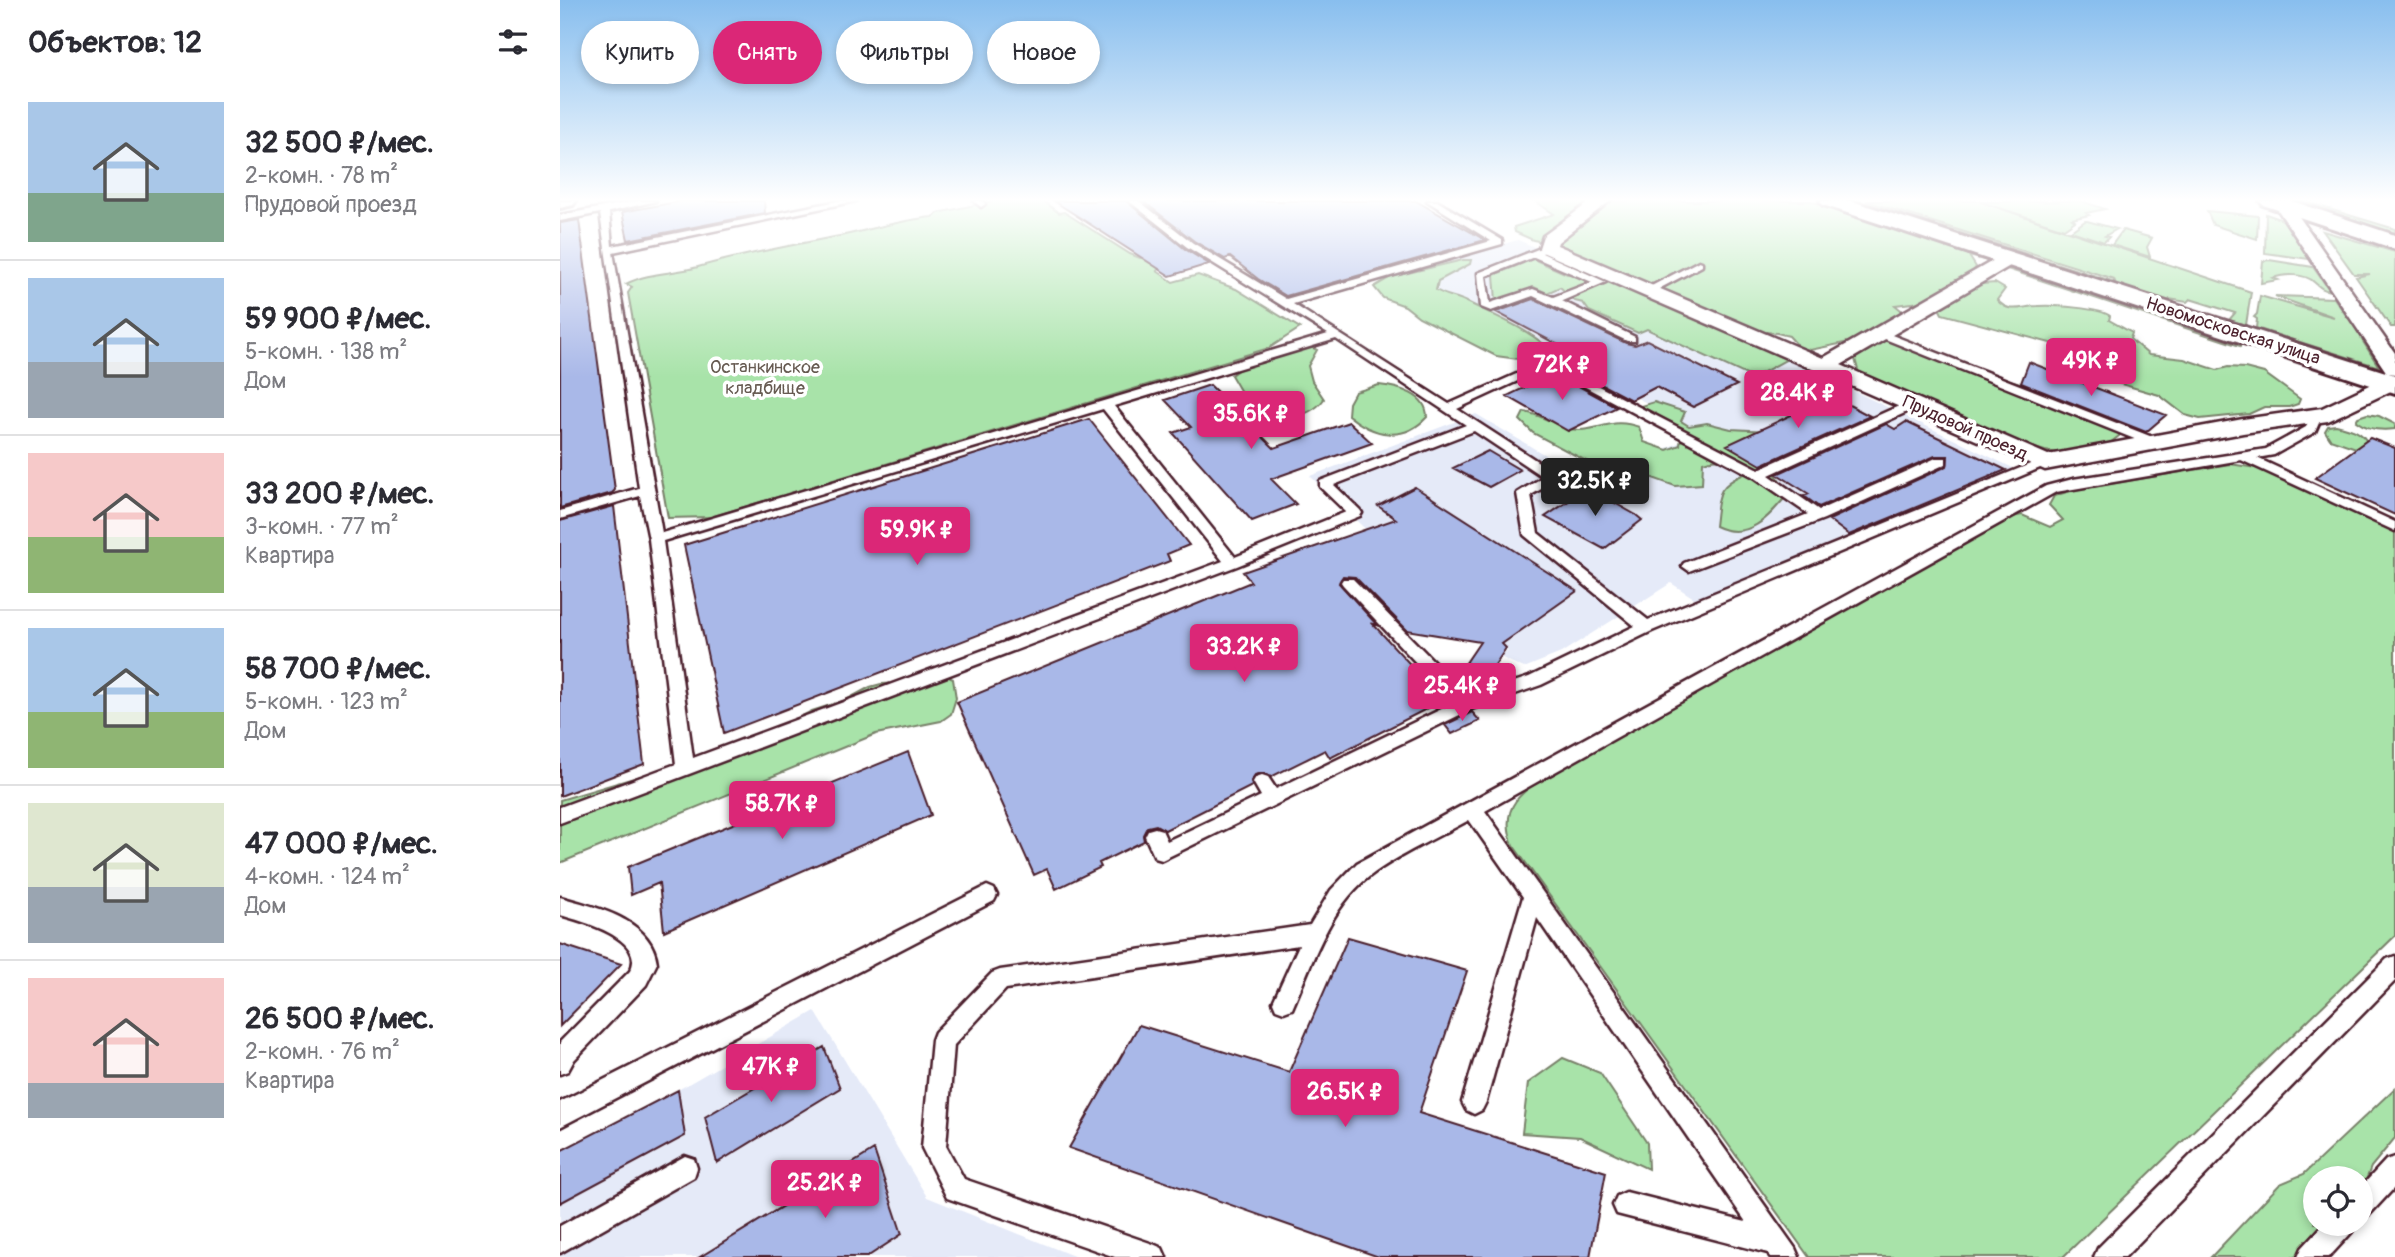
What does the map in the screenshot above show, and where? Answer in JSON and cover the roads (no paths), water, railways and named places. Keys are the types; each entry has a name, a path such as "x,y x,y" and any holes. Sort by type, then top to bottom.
{"main road":[{"name":"Новомосковская улица","path":"2009,260 2394,378"}],"street":[{"name":"Прудовой проезд","path":"1564,260 1647,291 1914,404 2045,463 2316,416 2339,410 2394,378"},
{"path":"1824,366 2009,260"},
{"path":"2316,260 2394,378"}],"lane":[{"path":"610,260 656,540 685,767"},
{"path":"1213,260 1336,335 1552,477 1524,493 1531,535 1646,627"},
{"path":"1284,303 1437,260"},
{"path":"1519,260 1481,275 1485,305 1491,308 1533,292 1631,340"},
{"path":"1553,301 1601,282 1558,260"},
{"path":"1647,291 1699,264"},
{"path":"1879,333 2156,443"},
{"path":"656,540 1336,335"},
{"path":"1447,409 1548,363 1759,474 1819,516"},
{"path":"1106,404 1232,563"},
{"path":"1759,474 1914,404"},
{"path":"1283,1002 1317,933 1350,880 1364,869 2051,489 2073,483 2269,452 2311,429 2316,416"},
{"path":"560,815 1232,563 1355,513 1325,484 1473,427"},
{"path":"2245,457 2395,527"},
{"path":"1689,566 1819,516 1941,461"},
{"path":"1155,836 1162,852 1272,799 1379,740 1535,681 1646,627 2045,463"},
{"path":"560,515 646,490"},
{"path":"1348,582 1466,705"},
{"path":"1262,782 1272,799"},
{"path":"1473,810 1780,1250"},
{"path":"560,1115 987,895"},
{"path":"1474,1102 1533,897"},
{"path":"560,906 608,920 623,930 645,953 646,963 638,978 566,1052 560,1063"},
{"path":"1153,1257 956,1189 934,1148 943,1040 1000,980 1317,933"},
{"path":"2106,1257 2395,965"},
{"path":"560,1240 685,1168"},
{"path":"2373,1192 2395,1169"},
{"path":"1626,1205 1780,1250"},
{"path":"2311,1257 2331,1236"}],"park label":[{"name":"Останкинское кладбище","path":"765,377"}]}
